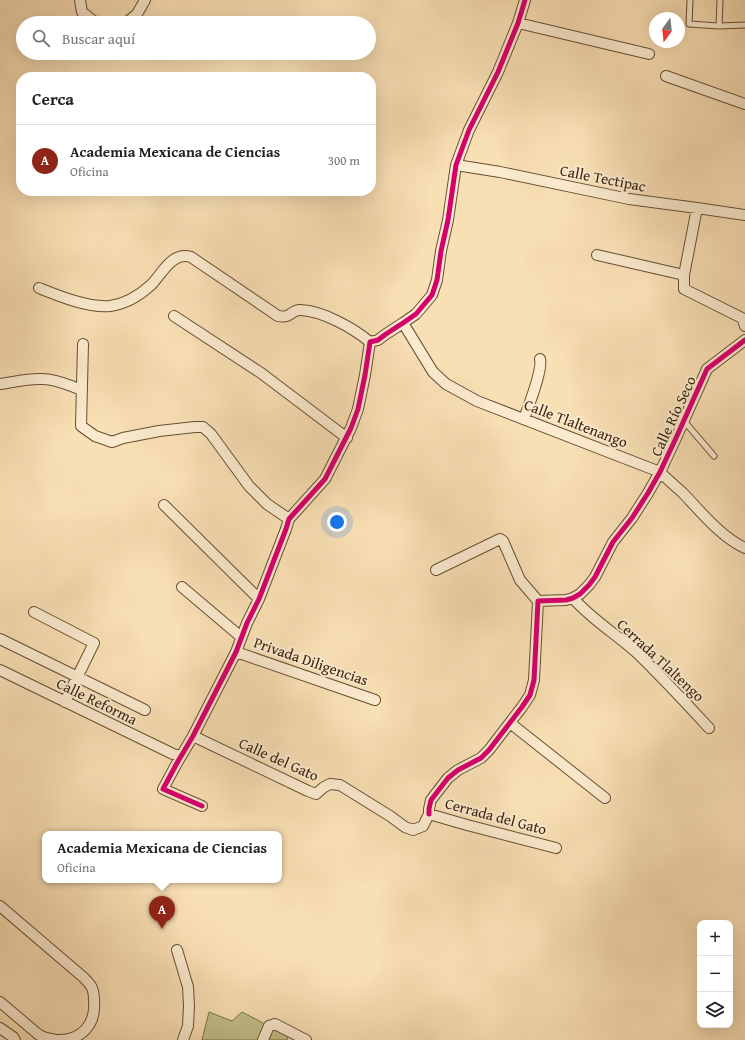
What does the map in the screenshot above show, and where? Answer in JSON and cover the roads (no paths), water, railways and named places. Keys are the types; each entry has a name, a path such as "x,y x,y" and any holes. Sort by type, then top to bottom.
{"street":[{"path":"80,0 82,12 87,16"},
{"path":"135,16 145,0"},
{"path":"370,342 378,340 403,324 416,314 432,295 437,280 456,165 469,130 498,72 518,23 525,0"},
{"path":"518,23 649,54"},
{"path":"666,76 745,104"},
{"name":"Calle Tectipac","path":"456,165 500,172 629,199 745,215"},
{"path":"697,208 684,275 684,289 742,318 745,326"},
{"path":"597,255 684,275"},
{"path":"39,288 76,301 109,306 121,304 148,288 175,259 188,256 278,316 287,316 295,310 316,313 331,318 348,327 370,342"},
{"path":"174,316 262,373 347,438"},
{"name":"Calle Tlaltenango","path":"403,324 433,372 446,384 478,402 660,472 707,520 736,544 745,548"},
{"name":"Calle Río Seco","path":"573,598 580,594 595,577 613,542 632,518 648,493 660,472 708,368 745,340"},
{"path":"202,806 163,789 193,736 236,652 247,623 260,599 289,519 325,479 347,438 358,409 370,342"},
{"path":"83,344 81,426 95,436 112,442 123,438 159,431 203,427 211,434 249,486 267,504 289,519"},
{"path":"524,419 539,373 541,363 540,359"},
{"path":"0,384 33,379 44,379 60,382 82,390"},
{"path":"164,505 260,599"},
{"path":"429,814 431,800 448,778 458,770 481,758 489,750 522,708 530,695 534,680 538,601 520,580 503,541 500,539 436,570"},
{"path":"182,587 241,637"},
{"path":"538,601 566,600 573,598"},
{"name":"Cerrada Tlaltengo","path":"573,598 582,609 635,651 709,728"},
{"path":"34,612 94,643 65,702"},
{"path":"0,639 145,710"},
{"name":"Privada Diligencias","path":"236,652 375,700"},
{"name":"Calle Reforma","path":"0,670 172,754 181,756"},
{"path":"510,723 605,798"},
{"name":"Calle del Gato","path":"193,736 316,794 330,784 340,785 405,827 413,830"},
{"name":"Cerrada del Gato","path":"413,830 424,826 429,814 556,848"},
{"path":"0,906 83,977 91,986 95,1009 93,1019 89,1026 74,1038 59,1040"},
{"path":"177,950 188,988 188,1026 183,1040"},
{"path":"0,1002 39,1035 50,1039"},
{"path":"263,1040 269,1026 275,1024 306,1040"},
{"path":"0,1028 15,1040"}],"lane":[{"path":"690,0 690,24 719,26 745,25"},
{"path":"719,26 720,0"},
{"path":"684,421 714,456"}],"place":[{"name":"Academia Mexicana de Ciencias","path":"162,929"}]}
